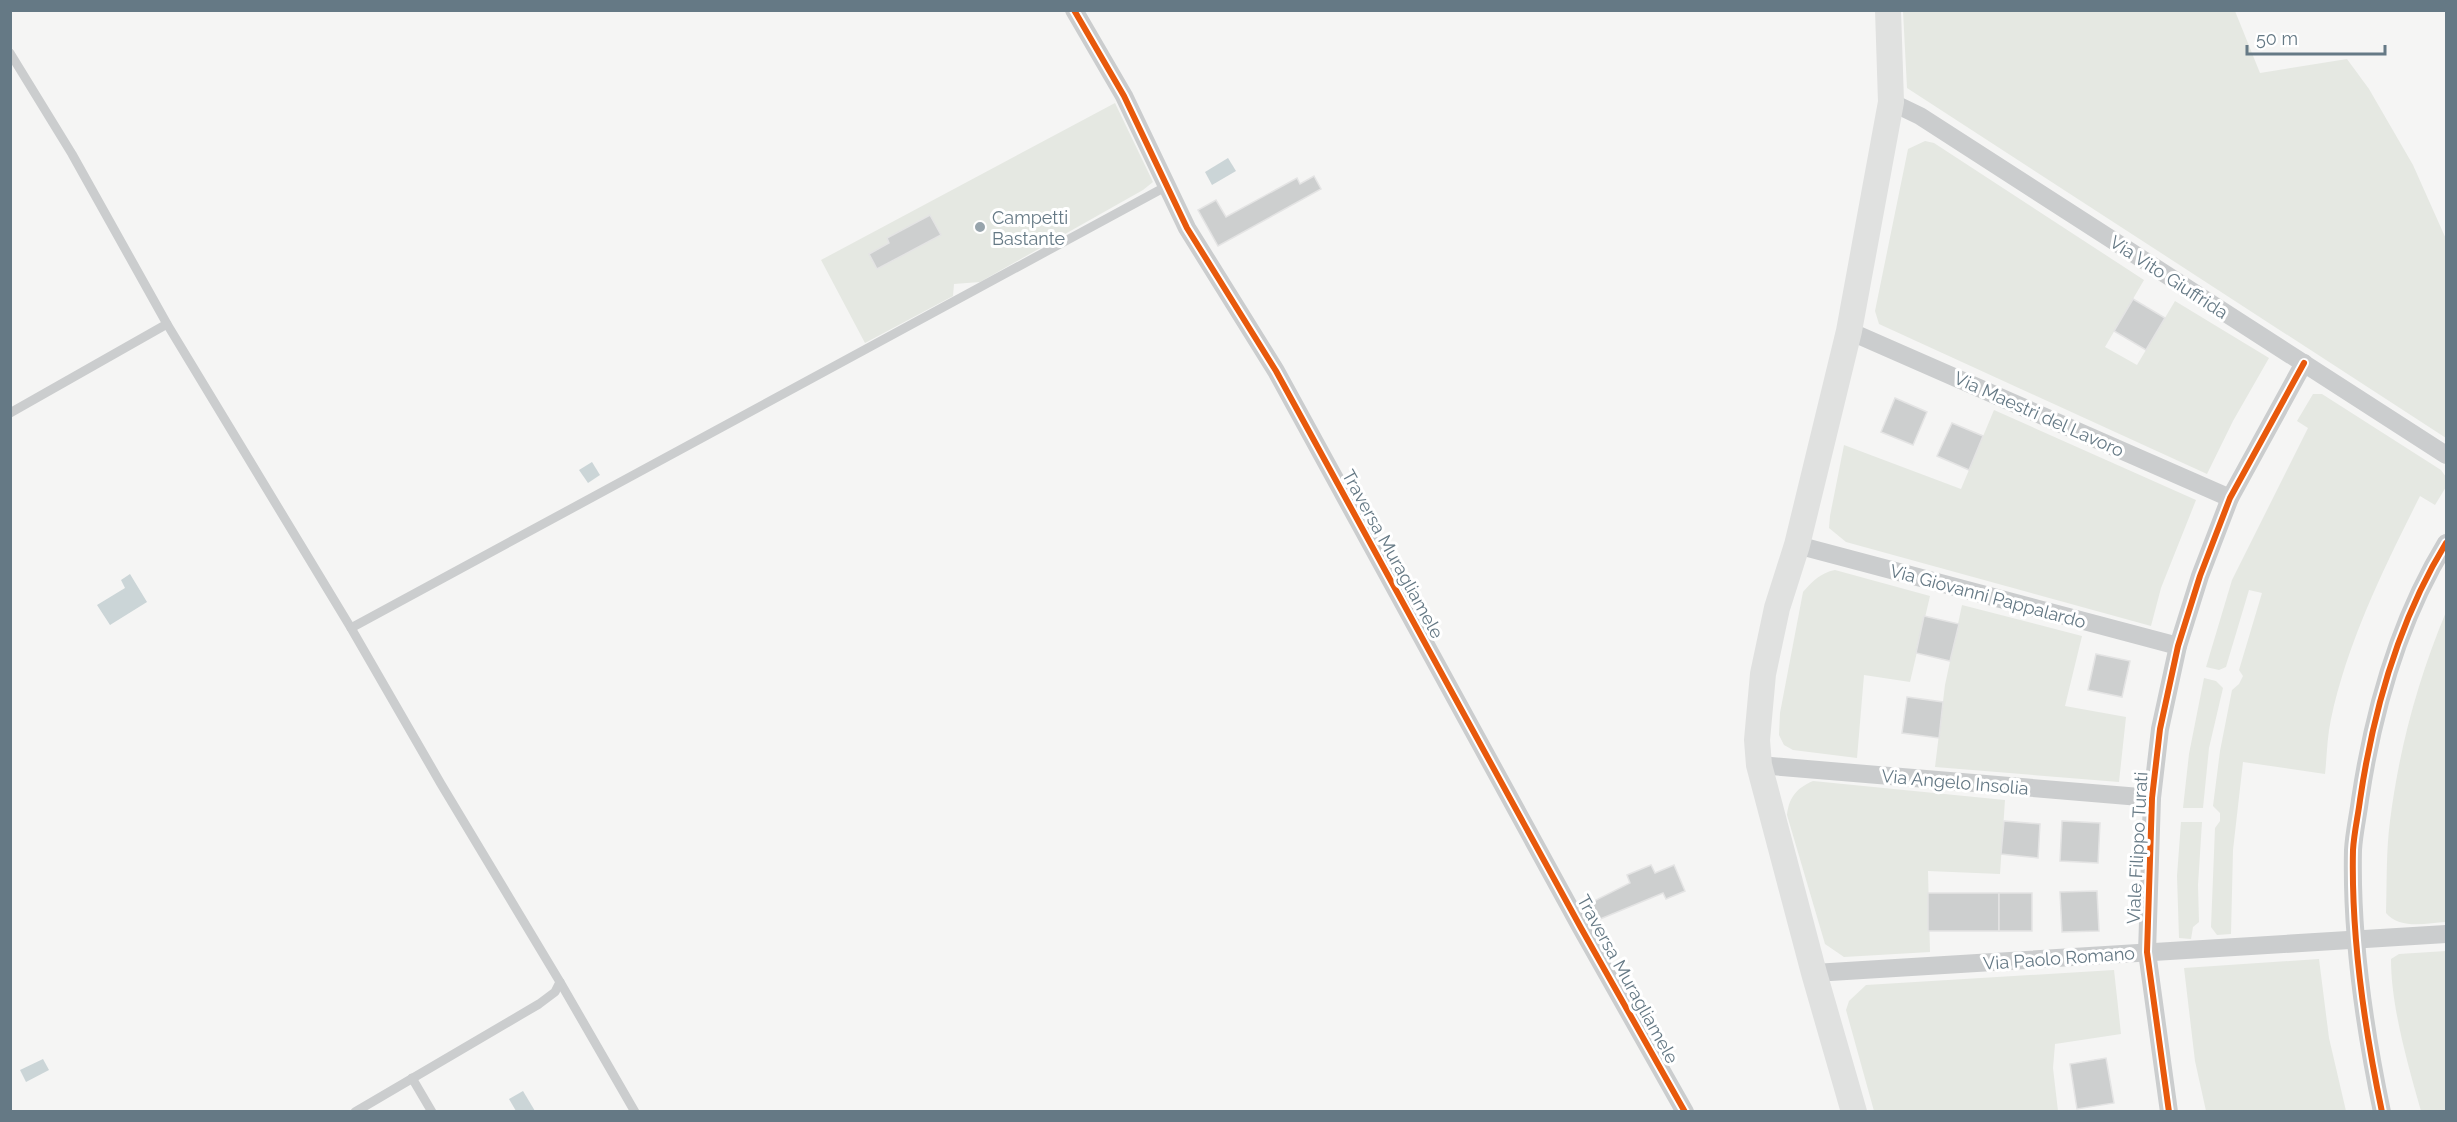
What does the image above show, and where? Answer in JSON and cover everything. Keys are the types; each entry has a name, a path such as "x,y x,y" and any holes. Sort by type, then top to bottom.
{"main road":[{"path":"1854,1112 1814,973 1759,765 1757,740 1763,674 1777,608 1797,545 1849,331 1891,102 1888,10"}],"street":[{"name":"Traversa Muragliamele","path":"1074,10 1124,96 1187,228 1276,371 1581,928 1685,1112"},
{"name":"Via Vito Giuffrida","path":"1891,102 1920,116 2446,455"},
{"name":"Via Maestri del Lavoro","path":"1849,331 2230,498"},
{"name":"Viale Filippo Turati","path":"2169,1112 2147,952 2152,798 2160,729 2178,646 2200,576 2230,498 2304,363"},
{"path":"2382,1112 2368,1047 2357,940 2353,848 2367,752 2394,657 2432,567 2446,543"},
{"name":"Via Giovanni Pappalardo","path":"1797,545 2178,646"},
{"name":"Via Angelo Insolia","path":"1759,765 2152,798"},
{"name":"Via Paolo Romano","path":"1814,973 2446,934"}],"lane":[{"path":"10,53 72,154 167,324 351,628 435,775 560,982 635,1112"},
{"path":"351,628 1167,186"},
{"path":"10,413 167,324"},
{"path":"355,1112 539,1004 555,992 560,982"},
{"path":"412,1078 432,1112"}],"shaded area":[{"path":"1903,11 2235,11 2260,73 2347,59 2369,89 2413,165 2446,239 2446,438 1907,88"},
{"name":"Campetti Bastante","path":"1115,103 1153,182 1143,190 980,282 954,284 953,296 865,343 821,260"},
{"path":"1925,141 1934,143 2144,280 2105,347 2137,365 2175,301 2269,358 2233,421 2207,474 1879,324 1875,311 1908,149"},
{"path":"1228,158 1236,171 1212,185 1205,172"},
{"path":"2313,394 2322,394 2441,470 2446,477 2446,487 2435,505 2420,496 2368,605 2338,690 2330,726 2325,774 2243,762 2233,850 2231,934 2217,935 2211,927 2215,828 2220,821 2220,813 2213,806 2220,751 2232,690 2243,676 2239,670 2262,593 2249,590 2226,667 2219,670 2206,667 2232,580 2308,428 2297,421"},
{"path":"1994,410 2196,500 2161,588 2151,626 1846,542 1829,528 1844,445 1961,489"},
{"path":"592,462 600,475 588,483 579,470"},
{"path":"1835,570 1930,596 1910,682 1864,675 1857,758 1793,750 1784,745 1779,735 1780,713 1803,592 1821,575"},
{"path":"130,574 147,602 110,625 97,605 125,588 121,580"},
{"path":"1962,605 2082,636 2065,706 2126,717 2119,782 1935,767 1945,685"},
{"path":"2446,612 2446,922 2406,924 2386,913 2390,821 2404,741 2418,689"},
{"path":"2204,678 2216,681 2223,688 2209,748 2203,808 2183,808 2189,754"},
{"path":"1813,781 2005,800 2000,874 1928,871 1930,952 1844,957 1825,944 1787,815 1795,794"},
{"path":"2181,822 2202,822 2198,885 2199,922 2193,927 2191,939 2179,938 2177,876"},
{"path":"2446,951 2446,1111 2421,1111 2397,1016 2391,959 2399,954"},
{"path":"2319,959 2329,1038 2346,1111 2206,1111 2195,1061 2184,968"},
{"path":"2114,970 2121,1034 2055,1044 2053,1068 2058,1111 1874,1111 1846,1010 1849,1001 1866,985"},
{"path":"43,1059 49,1070 26,1082 20,1070"},
{"path":"523,1091 535,1111 516,1111 509,1099"}],"building":[{"path":"1314,176 1321,189 1218,246 1198,210 1216,200 1226,217 1297,178 1300,184"},
{"path":"930,215 941,235 877,269 869,254 889,243 887,238"},
{"path":"2133,299 2165,318 2146,350 2114,331"},
{"path":"1895,398 1927,412 1913,445 1881,432"},
{"path":"1952,423 1983,436 1969,470 1937,456"},
{"path":"1924,616 1959,624 1950,661 1916,653"},
{"path":"2096,654 2130,661 2122,697 2088,690"},
{"path":"1907,697 1943,702 1939,738 1902,733"},
{"path":"2004,821 2040,824 2038,858 2001,854"},
{"path":"2062,821 2100,823 2098,863 2060,861"},
{"path":"1651,865 1655,873 1674,865 1685,891 1666,899 1663,893 1593,922 1586,905 1630,883 1627,875"},
{"path":"2097,891 2099,931 2062,932 2060,892"},
{"path":"1928,893 1999,893 1999,931 1928,931"},
{"path":"1999,893 2032,893 2032,931 1999,931"},
{"path":"2106,1058 2114,1103 2077,1109 2070,1064"}],"cycle path":[{"path":"1074,10 1124,96 1187,228 1276,371 1581,928 1685,1112"},
{"path":"2169,1112 2147,952 2152,798 2160,729 2178,646 2200,576 2230,498 2304,363"},
{"path":"2382,1112 2360,981 2354,916 2354,844 2365,767 2390,667 2415,603 2446,543"}],"place":[{"name":"Campetti Bastante","path":"980,227"}]}
